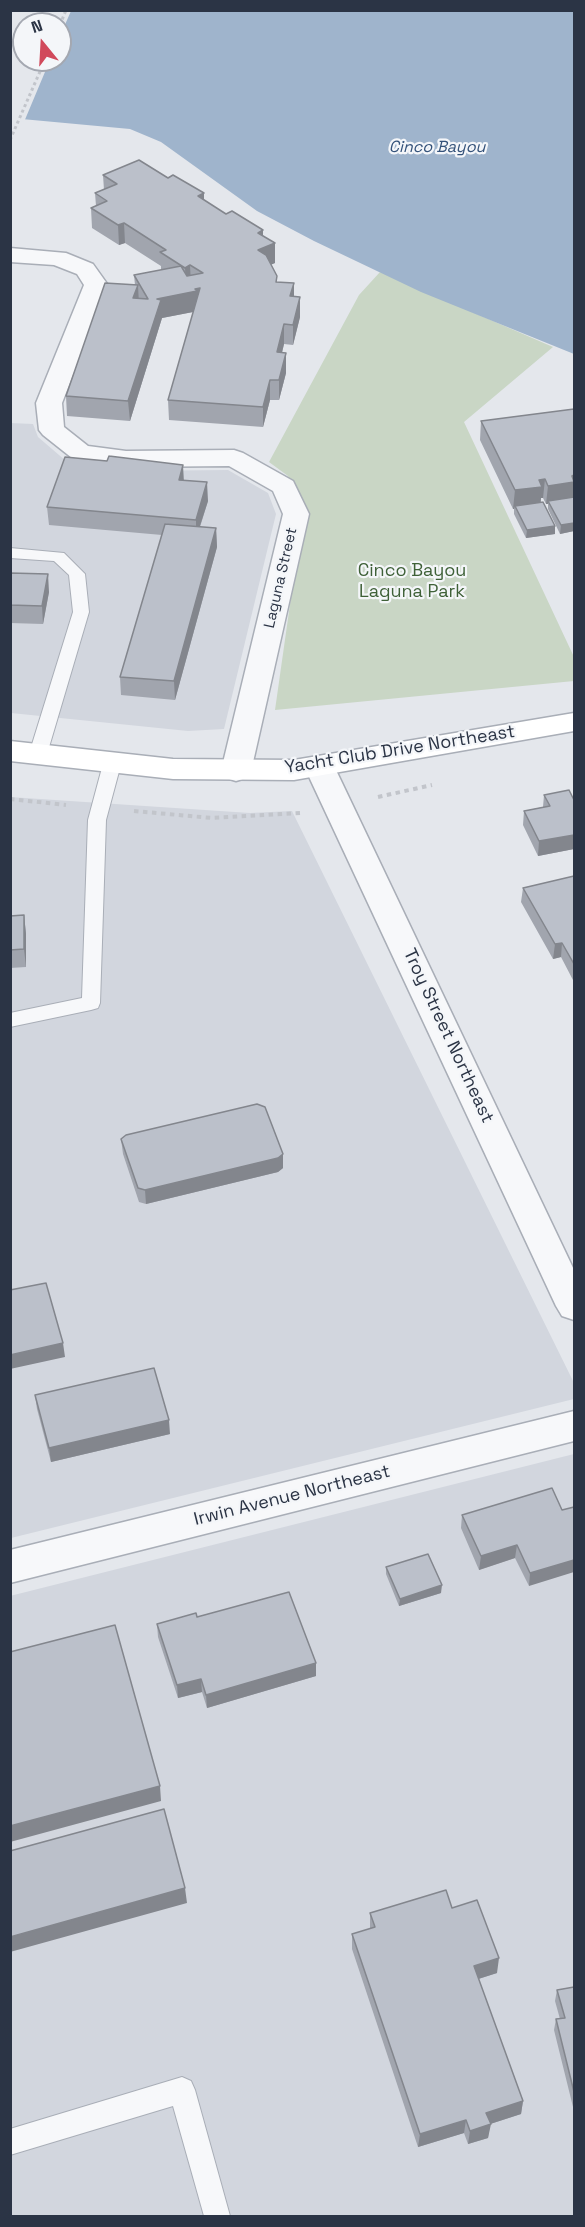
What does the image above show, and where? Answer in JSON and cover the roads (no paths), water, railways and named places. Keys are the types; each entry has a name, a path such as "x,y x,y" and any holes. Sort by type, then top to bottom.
{"street":[{"name":"Laguna Street","path":"10,255 58,258 85,269 96,285 49,403 52,430 81,453 126,459 234,458 284,487 296,514 236,771"},
{"name":"Yacht Club Drive Northeast","path":"24,753 112,764 236,771 294,770 574,722"},
{"name":"Troy Street Northeast","path":"318,766 442,1023 574,1306"},
{"name":"Irwin Avenue Northeast","path":"10,1567 574,1426"}],"lane":[{"path":"10,553 58,556 77,574 81,612 24,753"},
{"path":"10,1020 92,1003 97,820 112,764"},
{"path":"10,2142 182,2090 217,2217"}],"water":[{"name":"Cinco Bayou","path":"10,11 574,11 574,354 421,292 314,241 257,211 161,142 130,129 11,118"}],"park label":[{"name":"Cinco Bayou Laguna Park","path":"412,581"}]}
